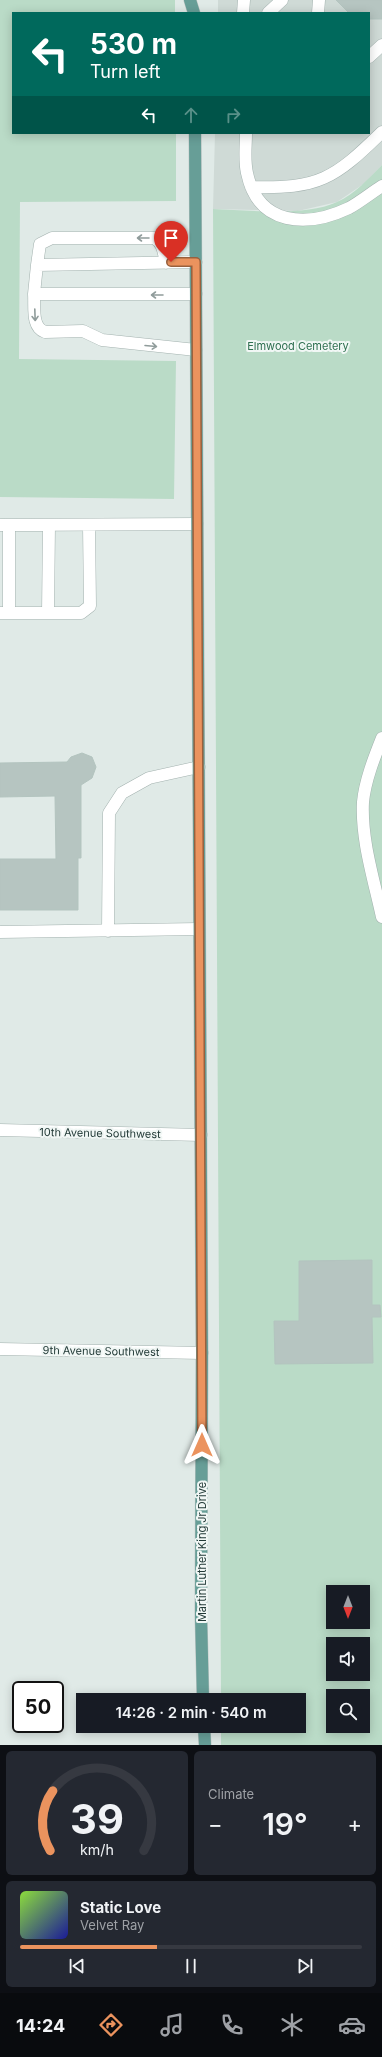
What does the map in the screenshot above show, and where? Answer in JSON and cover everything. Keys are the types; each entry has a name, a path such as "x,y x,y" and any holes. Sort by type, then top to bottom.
{"main road":[{"path":"190,0 194,12"},
{"path":"194,0 194,12"},
{"name":"Martin Luther King Jr Drive","path":"195,134 202,1353 201,1615 203,1693"},
{"path":"204,1733 204,1745"}],"street":[{"path":"243,12 244,0"},
{"path":"269,12 282,0"},
{"path":"318,12 319,0"},
{"path":"370,56 382,46"},
{"path":"251,187 278,188 303,185 323,180 341,170 382,132"},
{"path":"246,134 246,171 251,187 265,208 282,217 301,221 317,218 350,208 382,186"},
{"path":"166,263 161,245 158,240 154,238 52,238 40,244 34,294 36,324 39,330 45,332 83,331 102,340 196,350"},
{"path":"37,265 196,262"},
{"path":"34,294 196,294"},
{"path":"89,525 90,606 81,613 4,613 4,525 197,524"},
{"path":"48,613 49,525"},
{"path":"382,738 366,789 363,808 365,836 382,917"},
{"path":"108,931 109,813 122,793 149,778 198,767"},
{"path":"0,932 199,929"},
{"name":"10th Avenue Southwest","path":"0,1130 201,1135"},
{"name":"9th Avenue Southwest","path":"0,1349 202,1353"}],"shaded area":[{"path":"218,0 382,0 382,165 365,183 337,202 298,211 213,209 215,134 370,134 370,12 218,12"}],"green space":[{"path":"0,0 175,0 175,12 12,12 12,134 176,134 176,201 20,202 19,359 176,361 174,499 0,497"},
{"name":"Elmwood Cemetery","path":"382,165 382,1745 221,1745 221,1733 306,1733 306,1693 221,1693 213,209 276,212 309,210 324,207 344,199"}],"building":[{"path":"336,0 382,0 382,19 370,19 370,12 348,12"},
{"path":"82,753 92,757 96,767 92,778 81,785 81,858 78,858 78,910 0,910 0,859 56,859 55,796 0,797 0,763 67,762 71,757"},
{"path":"372,1260 372,1305 380,1305 381,1317 372,1317 373,1363 275,1364 274,1321 299,1321 299,1261"}],"route":[{"path":"171,262 196,262 202,1445"}]}
